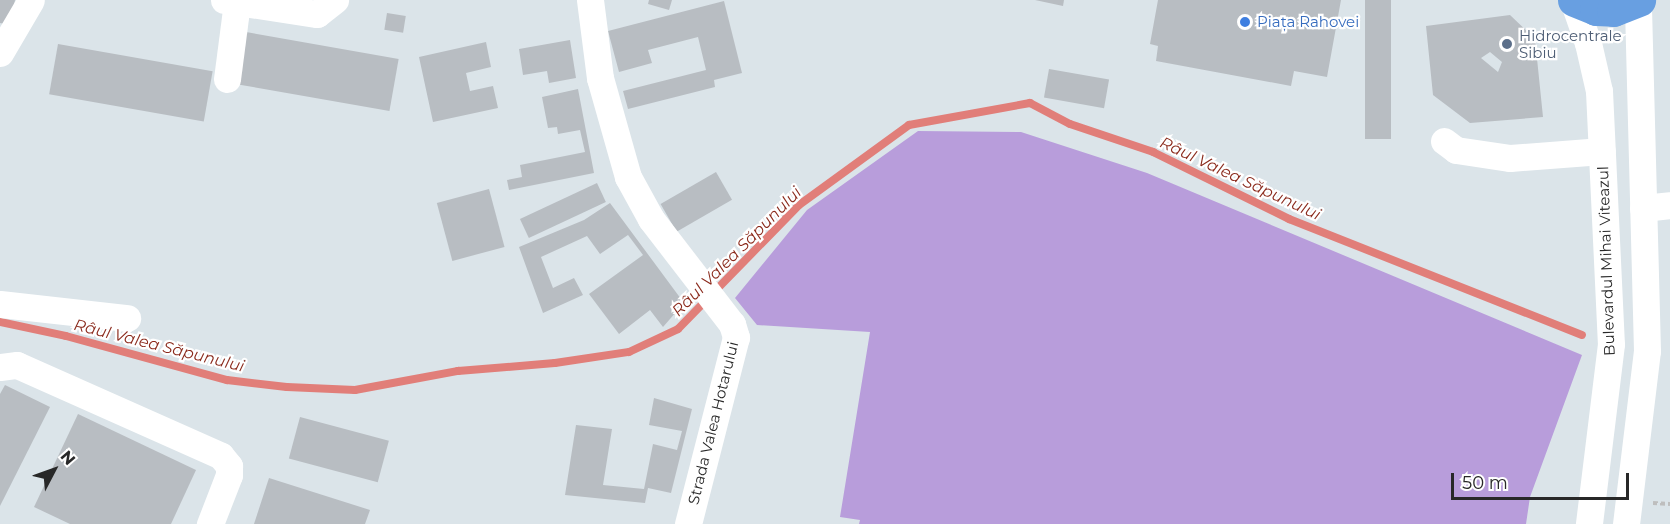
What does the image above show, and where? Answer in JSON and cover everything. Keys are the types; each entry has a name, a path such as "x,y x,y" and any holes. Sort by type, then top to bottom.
{"main road":[{"path":"1574,0 1596,9 1613,10 1638,0"}],"street":[{"path":"0,53 31,0"},
{"path":"227,79 231,1 317,14 335,0"},
{"name":"Strada Valea Hotarului","path":"590,0 600,78 628,177 651,219 700,286 732,324 734,349 687,524"},
{"name":"Bulevardul Mihai Viteazul","path":"1574,0 1599,91 1611,344 1589,524"},
{"path":"1626,524 1658,349 1643,208 1638,0"},
{"path":"1444,141 1456,150 1510,158 1602,151"},
{"path":"1643,208 1670,205"},
{"path":"0,304 127,318"},
{"path":"0,367 23,368 221,456 229,466 229,475 210,524"}],"shaded area":[{"path":"918,131 1021,132 1147,173 1582,355 1530,497 1526,524 859,524 860,520 840,517 870,332 757,325 735,298 807,210"}],"building":[{"path":"0,0 15,0 10,25 0,23"},
{"path":"649,0 672,0 669,10 648,4"},
{"path":"1035,0 1064,0 1063,6"},
{"name":"Piața Rahovei","path":"1158,0 1341,0 1327,77 1294,71 1291,86 1156,61 1158,46 1150,44"},
{"path":"1365,0 1391,0 1391,139 1365,139"},
{"path":"724,1 742,73 714,80 715,87 628,109 623,91 706,70 698,37 648,50 652,63 619,72 608,31"},
{"path":"387,13 406,16 403,33 384,30"},
{"path":"1510,15 1535,39 1543,117 1470,123 1433,95 1426,26","holes":["1490,52 1502,62 1498,72 1481,58"]},
{"path":"246,32 399,59 389,111 237,84"},
{"path":"570,40 576,78 549,83 547,71 523,75 519,49"},
{"path":"486,42 491,67 466,73 470,91 493,86 498,108 433,122 419,57"},
{"path":"58,44 213,71 204,121 49,94"},
{"path":"1049,69 1109,80 1104,108 1044,98"},
{"path":"578,89 594,173 509,190 507,180 522,177 520,165 585,152 580,130 558,134 557,127 548,128 542,97"},
{"path":"716,172 732,200 677,232 661,204"},
{"path":"597,183 606,202 529,238 520,219"},
{"path":"489,189 505,247 452,261 437,203"},
{"path":"610,203 684,303 663,327 650,310 619,334 589,294 643,255 628,235 600,254 587,236 541,257 553,288 574,278 583,295 543,313 519,247 584,220"},
{"path":"5,385 50,407 0,506 0,394"},
{"path":"654,398 692,409 671,493 648,488 645,503 565,495 576,425 612,429 603,485 644,489 653,444 677,450 682,431 649,425"},
{"path":"78,414 196,470 171,524 70,524 34,507"},
{"path":"300,417 389,441 378,482 289,459"},
{"path":"269,478 370,510 365,524 254,524"}],"waterway":[{"name":"Râul Valea Săpunului","path":"0,322 66,336 227,380 287,387 355,390 458,371 555,363 629,352 678,329 799,205 909,125 1030,103 1070,124 1153,152 1289,219 1582,335"}],"place":[{"name":"Piața Rahovei","path":"1245,22"},
{"name":"Hidrocentrale Sibiu","path":"1507,44"}]}
